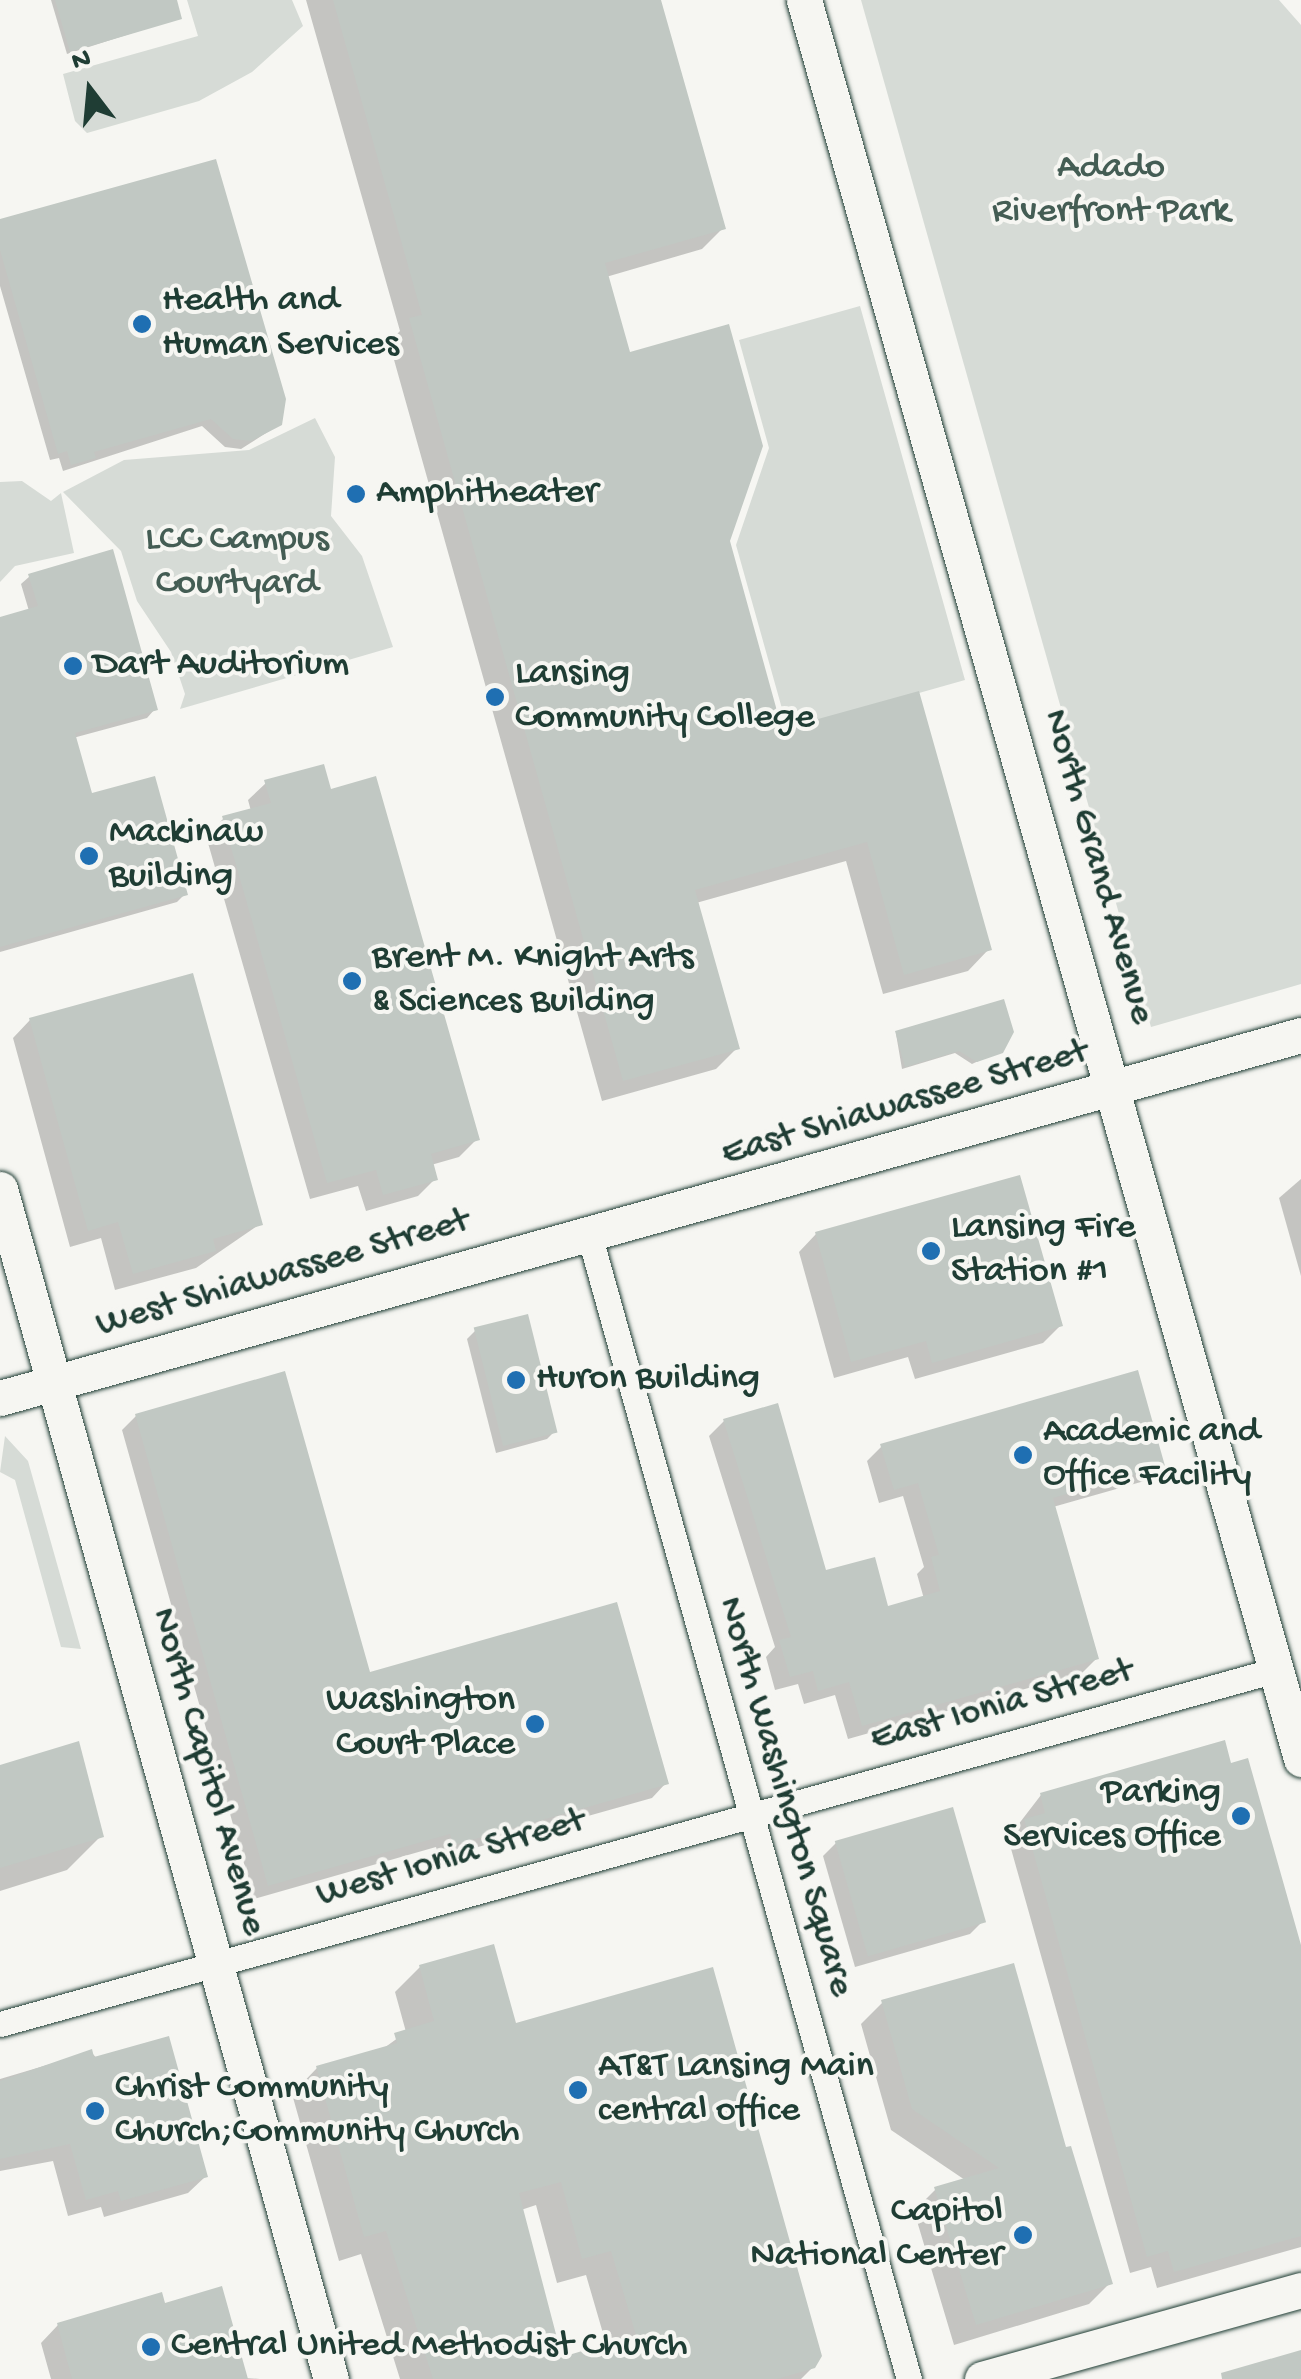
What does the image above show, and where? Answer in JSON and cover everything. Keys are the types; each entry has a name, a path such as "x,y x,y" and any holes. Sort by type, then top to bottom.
{"street":[{"name":"North Grand Avenue","path":"804,0 1116,1089 1301,1760"},
{"name":"East Shiawassee Street","path":"589,1234 1301,1035"},
{"name":"North Capitol Avenue","path":"0,1189 331,2379"},
{"name":"West Shiawassee Street","path":"0,1398 589,1234"},
{"name":"North Washington Square","path":"589,1234 909,2379"},
{"name":"East Ionia Street","path":"749,1814 1276,1670"},
{"name":"West Ionia Street","path":"0,2024 749,1814"},
{"path":"982,2379 1301,2290"}],"green space":[{"path":"187,0 292,0 303,26 252,72 199,101 87,133 75,121 63,74 198,36"},
{"name":"Adado Riverfront Park","path":"861,0 1279,0 1301,25 1301,984 1151,1027"},
{"path":"860,306 965,680 788,730 736,545 769,448 739,340"},
{"name":"LCC Campus Courtyard","path":"315,418 335,457 331,516 362,556 393,647 180,709 185,694 171,652 137,601 121,551 63,492 124,460 249,450"},
{"path":"22,481 51,501 61,493 74,553 15,566 0,582 0,482"},
{"path":"5,1436 28,1461 81,1649 61,1647 15,1480 0,1472"}],"building":[{"path":"55,0 177,0 182,19 70,52"},
{"path":"333,0 661,0 726,229 605,263 630,352 729,324 763,446 730,541 782,729 919,691 992,950 904,975 867,842 695,890 740,1049 623,1081 409,318 422,315"},
{"name":"Health and Human Services","path":"216,159 286,399 282,425 251,441 233,439 211,419 94,452 96,458 71,465 67,451 58,454 0,250 0,219"},
{"path":"113,549 158,710 75,733 92,793 155,776 188,895 0,947 0,617 38,606 28,574"},
{"name":"Brent M. Knight Arts & Sciences Building","path":"324,764 331,789 376,776 480,1140 431,1154 438,1180 383,1195 376,1170 327,1183 222,816 271,803 264,780"},
{"path":"193,973 263,1225 213,1239 216,1251 133,1274 118,1222 88,1231 29,1018"},
{"path":"1004,999 1014,1032 1003,1053 977,1062 959,1051 905,1067 895,1031"},
{"name":"Lansing Fire Station #1","path":"1020,1175 1063,1326 932,1363 926,1341 851,1362 815,1232"},
{"name":"Huron Building","path":"528,1314 558,1432 503,1446 474,1328"},
{"path":"1138,1370 1165,1466 1053,1498 1099,1659 862,1726 849,1682 818,1691 813,1671 790,1677 779,1640 791,1637 723,1419 778,1403 826,1570 875,1557 888,1606 940,1591 931,1557 939,1555 918,1483 894,1490 880,1444"},
{"path":"285,1371 370,1672 617,1602 669,1784 453,1845 450,1834 268,1886 135,1414"},
{"path":"1225,1740 1231,1763 1248,1758 1301,1945 1301,2236 1174,2272 1168,2251 1147,2257 1024,1819 1045,1813 1040,1793"},
{"path":"79,1741 104,1837 0,1868 0,1765"},
{"path":"953,1807 986,1922 868,1956 835,1841"},
{"name":"AT&T Lansing Main central office","path":"494,1944 516,2023 713,1967 822,2356 815,2368 777,2379 433,2379 386,2231 364,2237 316,2066 397,2043 394,2033 434,2021 419,1965","holes":["561,2182 582,2259 611,2251 636,2335 562,2357 519,2193"]},
{"path":"1014,1963 1066,2147 1071,2146 1113,2284 976,2325 934,2187 999,2168 912,2109 881,2000"},
{"name":"Christ Community Church;Community Church","path":"169,2036 208,2177 121,2201 118,2191 86,2200 70,2144 0,2159 0,2081 92,2049 94,2057"},
{"name":"Central United Methodist Church","path":"222,2286 248,2379 72,2379 57,2323 162,2292 165,2303"},
{"path":"1301,2350 1301,2379 1222,2379 1221,2373"}],"place":[{"name":"Health and Human Services","path":"142,324"},
{"name":"Amphitheater","path":"356,494"},
{"name":"Dart Auditorium","path":"73,666"},
{"name":"Lansing Community College","path":"495,697"},
{"name":"Mackinaw Building","path":"89,856"},
{"name":"Brent M. Knight Arts & Sciences Building","path":"352,981"},
{"name":"Lansing Fire Station #1","path":"931,1251"},
{"name":"Huron Building","path":"516,1380"},
{"name":"Academic and Office Facility","path":"1023,1455"},
{"name":"Washington Court Place","path":"535,1724"},
{"name":"Parking Services Office","path":"1241,1816"},
{"name":"AT&T Lansing Main central office","path":"578,2090"},
{"name":"Christ Community Church;Community Church","path":"95,2111"},
{"name":"Capitol National Center","path":"1023,2235"},
{"name":"Central United Methodist Church","path":"151,2347"}]}
